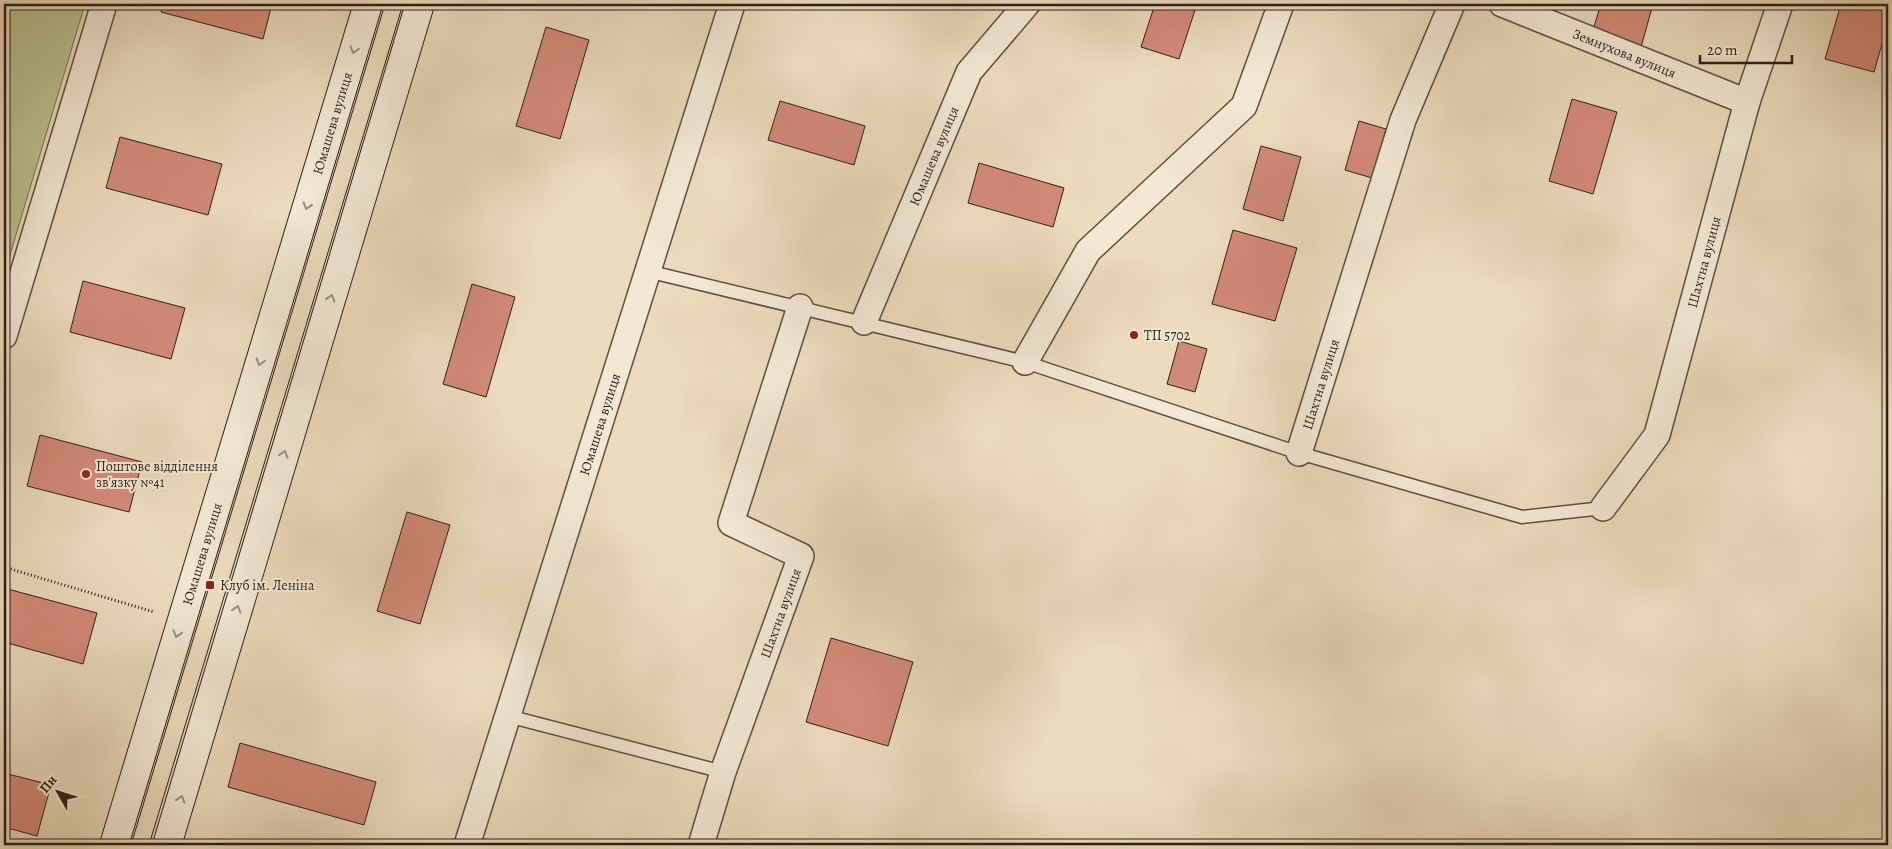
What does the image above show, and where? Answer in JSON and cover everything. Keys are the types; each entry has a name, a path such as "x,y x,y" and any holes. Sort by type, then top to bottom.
{"main road":[{"name":"Юмашева вулиця","path":"114,845 368,4"},
{"path":"167,845 420,4"}],"street":[{"path":"4,336 104,4"},
{"name":"Юмашева вулиця","path":"466,845 732,4"},
{"name":"Юмашева вулиця","path":"864,322 969,72 1027,4"},
{"path":"1025,362 1088,251 1244,106 1281,4"},
{"name":"Шахтна вулиця","path":"1299,453 1404,120 1452,4"},
{"name":"Земнухова вулиця","path":"1502,4 1747,102"},
{"name":"Шахтна вулиця","path":"1603,508 1657,435 1747,102 1780,4"},
{"name":"Шахтна вулиця","path":"701,845 723,772 801,556 731,523 800,307"}],"lane":[{"path":"647,271 1025,362 1299,453 1522,517 1603,508"},
{"path":"508,716 723,772"}],"path":[{"path":"4,567 181,620"}],"green space":[{"path":"4,4 85,4 4,275"}],"building":[{"path":"163,4 272,4 263,39 161,12"},
{"path":"1155,4 1197,4 1179,59 1141,47"},
{"path":"1601,4 1653,4 1641,47 1592,33"},
{"path":"1841,4 1888,4 1888,23 1874,72 1825,59"},
{"path":"546,27 589,40 560,139 516,126"},
{"path":"1572,99 1617,112 1593,194 1549,181"},
{"path":"780,101 865,126 854,165 768,140"},
{"path":"1359,121 1386,129 1372,178 1345,170"},
{"path":"120,137 222,164 208,215 106,188"},
{"path":"1261,146 1301,157 1283,221 1243,209"},
{"path":"979,163 1064,188 1053,227 968,203"},
{"path":"1233,230 1297,248 1275,321 1212,304"},
{"path":"83,281 185,308 171,359 70,332"},
{"path":"472,284 515,297 486,397 443,384"},
{"path":"1179,341 1207,349 1195,392 1167,384"},
{"path":"40,435 142,462 129,512 27,486"},
{"path":"407,512 450,525 420,624 377,611"},
{"path":"4,588 97,613 83,664 4,642"},
{"path":"831,638 913,662 888,746 806,722"},
{"path":"240,743 376,782 364,825 228,787"},
{"path":"4,773 51,785 37,836 4,827"}],"tram line":[{"path":"131,845 385,4"},
{"path":"149,845 403,4"}],"place":[{"name":"ТП 5702","path":"1134,335"},
{"name":"Поштове відділення зв'язку №41","path":"86,474"},
{"name":"Клуб ім. Леніна","path":"210,585"}]}
